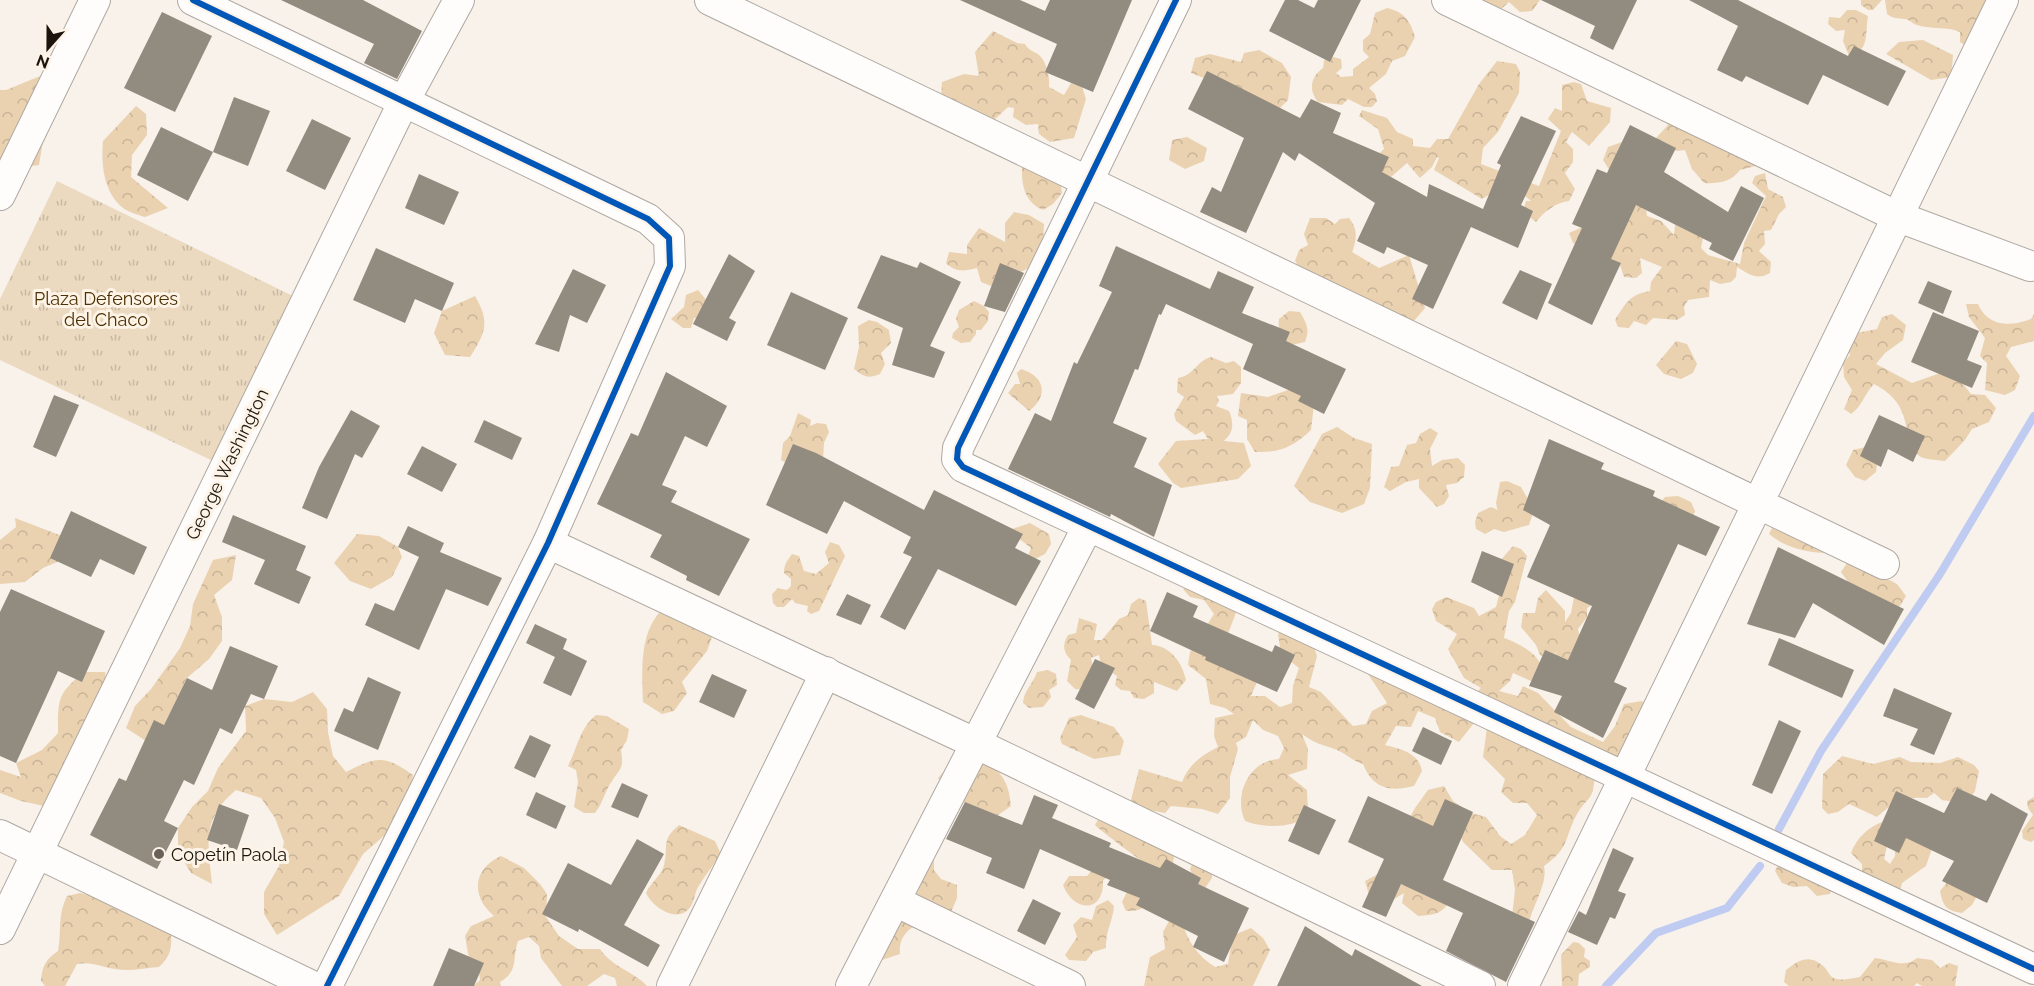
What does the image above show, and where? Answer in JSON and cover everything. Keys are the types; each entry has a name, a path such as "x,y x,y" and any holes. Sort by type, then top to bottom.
{"street":[{"path":"0,195 95,0"},
{"path":"193,0 648,219 669,238 670,266 548,543 327,986"},
{"name":"George Washington","path":"0,929 404,103 459,0"},
{"path":"710,0 1884,564"},
{"path":"1176,0 958,448 957,459 963,467 1625,775 2034,969"},
{"path":"1447,0 1896,216 2030,266"},
{"path":"1523,986 2003,0"},
{"path":"851,986 897,902 1088,525"},
{"path":"548,543 826,672 1480,986"},
{"path":"672,986 826,672"},
{"path":"0,835 312,986"},
{"path":"897,902 1070,986"}],"green space":[{"path":"1466,0 1540,0 1532,11 1520,12 1509,2 1500,10"},
{"path":"1861,0 1882,0 1873,10 1868,10 1861,5"},
{"path":"1885,0 1993,0 1967,47 1960,42 1960,32 1922,26 1889,16"},
{"path":"1387,8 1398,12 1405,18 1415,37 1405,56 1392,61 1386,74 1369,88 1375,94 1377,101 1372,107 1364,107 1348,99 1342,105 1318,102 1312,84 1316,75 1323,68 1324,61 1329,56 1341,59 1342,68 1336,73 1341,77 1353,76 1353,69 1369,57 1363,51 1363,40 1370,34 1375,13"},
{"path":"1847,10 1856,10 1868,16 1863,46 1856,54 1849,56 1843,41 1845,30 1836,31 1828,24 1829,17 1840,18"},
{"path":"993,31 1017,43 1025,44 1028,49 1041,57 1048,71 1049,87 1064,95 1071,83 1082,87 1086,99 1074,138 1050,142 1039,134 1038,124 1026,125 1013,117 1014,108 1008,107 992,122 941,99 942,82 964,74 979,76 975,52"},
{"path":"1923,40 1953,55 1951,77 1931,80 1886,54 1899,42"},
{"path":"1259,50 1282,63 1291,77 1288,100 1280,108 1191,73 1195,58 1210,54 1241,62 1244,53"},
{"path":"1497,61 1516,64 1520,72 1519,93 1498,132 1483,148 1481,164 1539,186 1561,131 1548,119 1555,108 1562,111 1562,85 1574,82 1581,84 1587,101 1611,108 1610,122 1589,146 1572,132 1566,142 1573,149 1573,162 1565,173 1575,189 1569,201 1551,208 1536,222 1523,212 1526,201 1531,201 1520,192 1492,193 1482,199 1434,170 1439,158 1437,157 1432,167 1420,178 1407,163 1391,177 1364,168 1384,149 1378,129 1359,116 1362,110 1387,118 1397,132 1413,139 1413,146 1430,148 1437,139 1448,139 1479,84"},
{"path":"50,72 47,117 39,165 0,171 0,90 6,90"},
{"path":"136,106 146,114 147,135 132,155 131,177 168,208 145,217 128,211 116,201 107,186 102,158 103,141"},
{"path":"1665,120 1767,163 1740,170 1733,177 1724,181 1704,183 1692,169 1685,150 1677,151 1659,145 1656,138 1668,125"},
{"path":"1187,137 1207,148 1204,161 1185,169 1169,160 1172,140"},
{"path":"1622,142 1610,171 1603,160 1608,147"},
{"path":"1023,157 1060,180 1062,193 1053,204 1043,210 1031,201 1024,188"},
{"path":"1765,173 1768,189 1783,197 1786,207 1779,214 1771,230 1764,231 1765,244 1759,251 1771,262 1770,273 1757,276 1737,267 1736,277 1731,282 1720,284 1710,280 1709,297 1688,300 1684,307 1685,315 1677,320 1653,318 1646,325 1634,321 1629,328 1618,327 1615,320 1625,305 1633,297 1650,291 1651,282 1662,267 1640,258 1642,273 1636,278 1624,277 1620,265 1573,243 1569,233 1587,225 1621,225 1631,217 1625,212 1644,196 1647,216 1661,221 1674,235 1675,224 1703,238 1701,248 1708,255 1740,264 1744,243 1766,196 1752,183 1755,176"},
{"name":"Plaza Defensores del Chaco","path":"57,181 295,297 215,462 0,360 0,299"},
{"path":"1014,212 1029,215 1044,224 1043,241 1031,267 991,286 981,282 977,268 960,270 946,263 949,252 967,254 967,245 979,228 1005,242 1005,223"},
{"path":"1310,218 1326,218 1335,224 1340,219 1349,218 1356,234 1352,252 1379,268 1409,255 1425,308 1408,328 1300,269 1295,261 1299,250 1308,245 1304,234"},
{"path":"698,290 707,301 702,319 694,318 691,328 683,328 671,319 684,307 686,295"},
{"path":"475,296 484,320 480,341 470,357 445,355 434,333 442,311"},
{"path":"974,301 984,306 989,312 988,321 981,330 976,330 970,342 961,343 952,338 953,333 959,327 956,319 959,310"},
{"path":"1966,304 1978,304 1982,312 2000,323 2023,322 2031,319 2034,314 2034,341 2011,347 2006,356 2020,376 2015,390 2005,395 1985,390 1987,363 1980,356 1985,338 1969,317"},
{"path":"1289,311 1300,312 1306,324 1307,334 1305,342 1287,346 1280,333 1279,319"},
{"path":"1892,314 1906,325 1903,340 1885,353 1876,364 1912,383 1943,372 1963,384 1971,394 1985,395 1996,408 1989,422 1972,429 1945,461 1924,458 1914,451 1903,413 1888,393 1874,384 1855,411 1851,414 1844,409 1852,390 1844,377 1843,363 1850,355 1847,346 1852,334 1877,329 1882,317"},
{"path":"869,320 889,330 891,343 881,353 885,364 880,374 869,377 854,369 859,347 858,326"},
{"path":"1676,341 1687,344 1697,364 1693,373 1681,379 1664,374 1656,365"},
{"path":"1211,357 1226,363 1234,361 1241,367 1241,383 1233,394 1217,396 1219,401 1216,406 1229,411 1232,419 1231,431 1224,441 1244,443 1251,466 1238,479 1181,488 1173,483 1158,464 1176,441 1208,439 1203,431 1195,435 1176,421 1174,414 1184,397 1177,392 1178,378 1188,374"},
{"path":"1021,369 1035,376 1042,387 1040,399 1029,411 1008,393 1015,384 1020,384 1017,373"},
{"path":"1291,389 1314,404 1311,430 1286,448 1255,452 1247,439 1247,420 1238,416 1241,393 1268,397"},
{"path":"798,413 811,420 810,426 817,423 826,424 829,432 824,443 823,459 790,465 781,460 783,443 790,436"},
{"path":"1337,427 1354,438 1372,444 1370,488 1364,504 1342,513 1310,502 1294,486 1322,434"},
{"path":"1430,428 1438,433 1430,449 1432,466 1442,460 1458,458 1465,465 1464,477 1457,483 1446,485 1449,496 1444,504 1437,507 1419,488 1419,479 1406,482 1390,491 1384,487 1391,467 1399,466 1407,445 1416,443 1420,434"},
{"path":"1866,447 1878,457 1876,472 1865,481 1855,477 1846,465 1853,450"},
{"path":"1507,481 1521,487 1534,510 1529,525 1504,532 1494,529 1485,534 1476,529 1475,522 1478,513 1491,507 1498,510 1496,503 1500,482"},
{"path":"1678,496 1691,502 1695,511 1692,520 1655,510 1665,497"},
{"path":"15,518 62,536 64,559 43,568 25,582 0,584 0,540 16,527"},
{"path":"1030,523 1049,534 1051,544 1045,554 1033,560 1028,556 1031,548 1017,537 1012,529"},
{"path":"1773,526 1827,553 1789,546 1769,534"},
{"path":"357,534 379,536 398,547 402,557 392,577 371,589 350,581 334,563"},
{"path":"830,542 839,545 845,556 819,611 811,614 807,611 808,606 795,603 792,599 784,607 777,607 773,603 772,594 778,588 787,590 791,586 791,579 784,573 785,565 792,554 799,556 804,571 816,574 829,563 825,552"},
{"path":"1513,546 1521,549 1527,556 1515,602 1509,611 1504,638 1531,652 1541,666 1531,681 1513,673 1510,681 1499,691 1518,696 1523,686 1538,693 1571,727 1603,742 1615,726 1624,704 1642,701 1648,709 1614,765 1474,695 1481,688 1464,678 1448,649 1457,634 1436,621 1432,609 1436,602 1446,597 1474,608 1479,616 1496,607 1504,576 1499,562"},
{"path":"236,555 232,580 214,595 222,617 222,641 209,659 187,678 163,727 146,741 126,728 135,706 151,689 180,648 190,626 193,604 213,560"},
{"path":"1847,563 1897,584 1906,596 1900,606 1892,611 1851,586 1841,572"},
{"path":"1193,583 1237,610 1226,639 1257,682 1251,696 1265,696 1280,707 1292,703 1293,686 1299,668 1281,654 1278,634 1285,627 1314,647 1317,656 1309,687 1321,692 1353,726 1366,724 1372,711 1387,703 1368,674 1377,666 1468,714 1474,723 1459,742 1440,732 1435,718 1418,711 1411,727 1396,726 1385,745 1403,750 1413,756 1422,771 1414,786 1397,789 1377,784 1363,764 1302,734 1308,749 1307,769 1288,775 1307,790 1308,815 1295,823 1269,826 1245,821 1241,801 1246,781 1252,772 1268,761 1279,759 1284,748 1278,736 1263,730 1253,720 1246,737 1236,743 1238,749 1230,777 1230,798 1218,814 1202,809 1171,806 1165,813 1144,809 1131,800 1139,769 1182,782 1188,770 1197,761 1218,747 1214,736 1215,718 1234,714 1225,708 1210,704 1206,679 1188,665 1190,652 1214,614 1204,600 1190,597 1183,589"},
{"path":"1546,590 1565,611 1565,622 1571,613 1574,597 1600,600 1587,608 1587,617 1578,629 1579,634 1594,642 1570,654 1572,661 1552,661 1557,651 1550,659 1540,655 1536,645 1521,627 1523,613 1535,613 1538,598"},
{"path":"1139,598 1146,601 1152,645 1164,648 1174,656 1182,667 1186,680 1177,691 1154,682 1154,693 1144,699 1134,698 1130,691 1121,690 1115,685 1117,676 1102,667 1099,655 1091,658 1095,678 1087,690 1075,689 1067,681 1071,660 1066,654 1064,645 1068,635 1076,633 1079,618 1097,624 1094,640 1102,640 1119,619 1128,615 1131,604"},
{"path":"660,612 706,626 712,637 707,651 682,682 687,693 674,711 662,714 643,702 642,679 645,643 653,621"},
{"path":"1048,670 1056,674 1057,685 1049,690 1051,697 1043,707 1029,708 1023,703 1027,691 1037,672"},
{"path":"84,672 105,672 108,694 44,806 0,793 0,770 21,777 16,763 42,750 58,733 61,698 69,686"},
{"path":"313,692 327,709 328,732 333,756 346,772 366,763 381,760 395,764 413,775 409,799 400,822 363,854 339,896 277,935 264,914 264,892 279,866 284,842 275,818 261,798 236,790 217,811 209,833 212,884 191,873 178,852 178,828 192,807 208,791 218,768 246,731 245,706 264,699 292,702"},
{"path":"596,715 607,716 629,729 627,740 621,750 620,770 595,813 584,813 574,807 578,782 576,770 568,766 582,732"},
{"path":"1081,715 1114,727 1124,741 1120,755 1094,759 1062,744 1060,738 1069,718"},
{"path":"1487,727 1595,776 1591,795 1577,814 1562,848 1544,866 1544,880 1529,923 1512,916 1515,890 1512,870 1492,870 1463,842 1453,819 1427,864 1451,897 1442,910 1434,914 1418,916 1402,903 1404,893 1391,901 1369,895 1365,881 1378,874 1415,808 1428,790 1444,786 1453,801 1471,813 1486,817 1500,836 1511,844 1525,835 1537,815 1527,803 1513,803 1501,792 1505,779 1483,757"},
{"path":"1842,756 1873,764 1900,757 1911,762 1940,763 1958,757 1974,765 1979,771 1975,791 1967,804 1942,800 1934,793 1927,798 1900,801 1888,807 1877,817 1849,804 1838,812 1828,814 1822,808 1823,774"},
{"path":"985,762 1001,775 1009,792 1011,806 998,815 984,812 950,796 938,778 946,769 976,766"},
{"path":"2034,797 2034,840 2031,842 2023,839 2022,831 2033,815 2028,808 2027,801"},
{"path":"1100,816 1174,852 1172,866 1165,881 1150,901 1140,909 1126,911 1122,902 1142,861 1095,825"},
{"path":"1882,822 1887,846 1884,859 1890,864 1895,856 1894,825 1936,837 1926,866 1902,883 1900,891 1862,873 1862,864 1851,853 1863,834"},
{"path":"679,825 715,841 720,852 698,886 691,906 686,912 673,914 660,909 646,893 663,869 667,840"},
{"path":"925,852 934,858 934,870 941,879 957,885 957,898 951,912 916,925 904,936 900,944 900,954 882,960 880,951 911,895 918,892"},
{"path":"501,856 524,868 540,884 547,894 546,917 559,936 578,949 600,949 610,960 647,986 617,986 615,978 604,974 587,986 562,986 541,958 539,946 529,937 518,941 512,969 500,982 501,986 473,986 480,980 478,967 469,959 465,936 471,926 494,916 481,900 478,884 484,868"},
{"path":"1194,860 1212,868 1212,878 1182,922 1187,936 1194,948 1215,967 1228,964 1236,934 1251,928 1263,938 1270,950 1253,986 1144,986 1150,957 1165,949 1163,932 1193,877 1190,869"},
{"path":"1781,860 1834,882 1830,894 1817,896 1807,886 1793,887 1782,883 1775,871"},
{"path":"1094,868 1111,872 1103,881 1099,899 1087,906 1074,900 1063,885 1069,876 1087,876"},
{"path":"1949,880 1979,892 1972,905 1962,913 1952,911 1942,900 1940,891"},
{"path":"80,893 128,905 132,917 171,934 171,948 166,960 159,967 131,970 77,964 65,986 45,986 41,981 42,971 45,963 58,951 61,917 67,896"},
{"path":"1108,900 1114,906 1106,948 1093,952 1086,961 1069,960 1065,955 1077,937 1073,925 1081,917 1092,920 1096,906"},
{"path":"1573,942 1579,943 1585,949 1584,957 1590,961 1590,967 1579,974 1578,986 1562,986 1561,955"},
{"path":"1875,958 1907,963 1917,958 1932,960 1940,968 1949,963 1958,966 1955,986 1922,986 1917,983 1914,986 1789,986 1784,982 1786,970 1804,960 1818,962 1832,977 1842,979 1860,977"}],"building":[{"path":"281,0 363,0 422,31 397,79 364,63 374,44"},
{"path":"960,0 1020,0 1045,11 1050,0 1132,0 1093,92 1045,72 1057,44"},
{"path":"1285,0 1298,0 1314,8 1318,0 1361,0 1330,62 1269,31"},
{"path":"1541,0 1637,0 1613,50 1590,38 1595,26"},
{"path":"1689,0 1738,0 1848,56 1854,46 1906,71 1888,106 1823,75 1808,105 1746,76 1742,82 1717,70 1738,26"},
{"path":"162,12 212,36 175,112 124,88"},
{"path":"1207,71 1300,118 1311,99 1341,113 1333,133 1389,157 1382,172 1427,197 1429,184 1483,209 1501,165 1497,163 1521,116 1556,131 1521,205 1533,211 1518,248 1471,227 1433,309 1412,299 1428,265 1387,247 1384,254 1357,241 1375,203 1299,153 1295,161 1283,152 1246,233 1200,212 1212,187 1221,192 1244,138 1188,109"},
{"path":"234,97 270,111 248,166 213,152"},
{"path":"312,119 351,138 325,190 286,171"},
{"path":"1630,125 1676,148 1664,172 1728,212 1741,186 1764,198 1733,261 1709,249 1712,243 1636,205 1611,259 1621,263 1592,325 1548,303 1582,228 1572,224 1597,169 1607,173"},
{"path":"161,127 213,152 188,201 137,175"},
{"path":"419,174 459,192 444,225 405,208"},
{"path":"1116,246 1210,289 1218,271 1254,287 1242,313 1290,332 1286,341 1346,369 1324,414 1298,401 1301,396 1243,369 1253,344 1166,304 1161,315 1159,314 1138,370 1135,369 1113,423 1147,438 1134,467 1172,485 1154,537 1111,514 1110,517 1008,469 1035,413 1051,421 1074,362 1077,364 1112,292 1099,286"},
{"path":"376,248 454,283 442,311 415,299 405,323 353,300"},
{"path":"729,254 755,271 729,318 736,322 727,341 693,324"},
{"path":"881,255 917,268 920,262 961,282 930,346 945,352 934,378 892,365 903,328 857,308"},
{"path":"1000,263 1024,273 1005,312 984,306"},
{"path":"573,269 606,285 587,323 570,315 559,352 535,344"},
{"path":"1520,270 1552,284 1537,320 1502,303"},
{"path":"1928,281 1952,291 1943,314 1918,303"},
{"path":"791,292 848,318 825,370 767,345"},
{"path":"1933,312 1979,331 1967,360 1982,366 1972,388 1911,362"},
{"path":"666,372 727,406 707,447 685,436 662,485 677,491 671,502 750,539 719,596 686,580 687,576 650,557 662,535 597,504 631,433 638,436"},
{"path":"54,395 79,405 56,457 33,447"},
{"path":"351,410 380,426 362,458 355,454 327,519 302,508 319,467"},
{"path":"1879,415 1925,436 1913,462 1888,449 1881,467 1860,456"},
{"path":"484,420 522,438 512,460 474,442"},
{"path":"1549,439 1604,463 1601,469 1655,491 1653,496 1720,527 1706,556 1678,544 1614,682 1627,688 1603,738 1554,712 1562,696 1529,686 1545,650 1568,660 1592,606 1527,577 1550,525 1523,510"},
{"path":"793,444 816,453 924,510 934,490 1023,534 1015,548 1041,561 1016,606 938,569 905,630 880,617 912,557 903,553 911,537 844,501 827,534 766,505"},
{"path":"422,446 457,464 442,492 407,474"},
{"path":"71,511 147,547 134,575 100,559 91,577 50,558"},
{"path":"233,515 306,546 296,570 311,577 299,604 254,584 265,560 222,542"},
{"path":"408,526 444,543 440,552 502,578 488,606 446,589 419,650 365,625 375,603 394,611 419,557 398,547"},
{"path":"1778,547 1904,609 1884,645 1813,603 1795,638 1747,624"},
{"path":"1482,551 1514,564 1502,597 1471,582"},
{"path":"11,589 105,631 82,682 58,671 16,763 0,756 0,612"},
{"path":"1167,592 1198,606 1193,617 1272,652 1275,645 1295,655 1277,692 1205,660 1206,657 1150,631"},
{"path":"847,594 871,605 861,625 836,615"},
{"path":"535,624 567,639 563,649 587,661 571,696 543,683 555,657 526,643"},
{"path":"1779,638 1854,670 1842,698 1768,665"},
{"path":"230,646 278,666 264,699 251,694 232,734 220,728 194,785 184,780 164,821 178,828 157,869 90,835 119,778 126,781 154,720 164,725 187,678 212,690"},
{"path":"1095,659 1115,668 1094,709 1075,699"},
{"path":"712,674 747,690 734,718 699,702"},
{"path":"368,677 401,692 378,750 334,731 344,708 353,712"},
{"path":"1894,688 1952,713 1934,755 1910,745 1918,729 1883,716"},
{"path":"1779,720 1801,731 1772,794 1752,785"},
{"path":"1423,727 1452,741 1441,765 1412,751"},
{"path":"530,735 551,745 535,778 514,768"},
{"path":"622,783 648,795 638,818 611,807"},
{"path":"1957,788 1986,801 1991,793 2028,814 1987,903 1942,881 1954,861 1906,838 1899,853 1874,841 1896,791 1944,813"},
{"path":"536,792 566,806 556,829 526,815"},
{"path":"1034,795 1058,805 1052,818 1111,843 1109,847 1160,868 1166,859 1201,878 1198,884 1249,908 1224,962 1193,947 1198,936 1136,905 1140,898 1107,885 1110,880 1040,849 1024,889 986,873 992,858 946,839 965,802 1022,825"},
{"path":"1368,796 1433,826 1445,799 1473,812 1443,880 1535,922 1506,982 1446,951 1463,913 1401,884 1386,917 1362,907 1384,859 1348,842"},
{"path":"219,804 249,815 237,850 207,840"},
{"path":"1304,805 1336,820 1319,855 1288,841"},
{"path":"637,839 664,854 624,925 660,945 648,967 579,929 578,932 542,914 568,863 611,885"},
{"path":"1613,848 1634,858 1618,891 1626,894 1615,919 1610,917 1597,945 1568,932 1579,911 1586,915"},
{"path":"1033,899 1061,913 1045,945 1017,931"},
{"path":"1305,926 1352,956 1355,949 1422,986 1277,986"},
{"path":"449,948 484,963 474,986 433,986"}],"waterway":[{"path":"1779,829 1821,751 1940,574 2034,416"},
{"path":"1606,986 1656,933 1727,908 1760,866"}],"cycle path":[{"path":"193,0 648,219 669,238 670,266 548,543 327,986"},
{"path":"1176,0 958,448 957,459 963,467 2034,969"}],"place":[{"name":"Copetín Paola","path":"159,854"}]}
